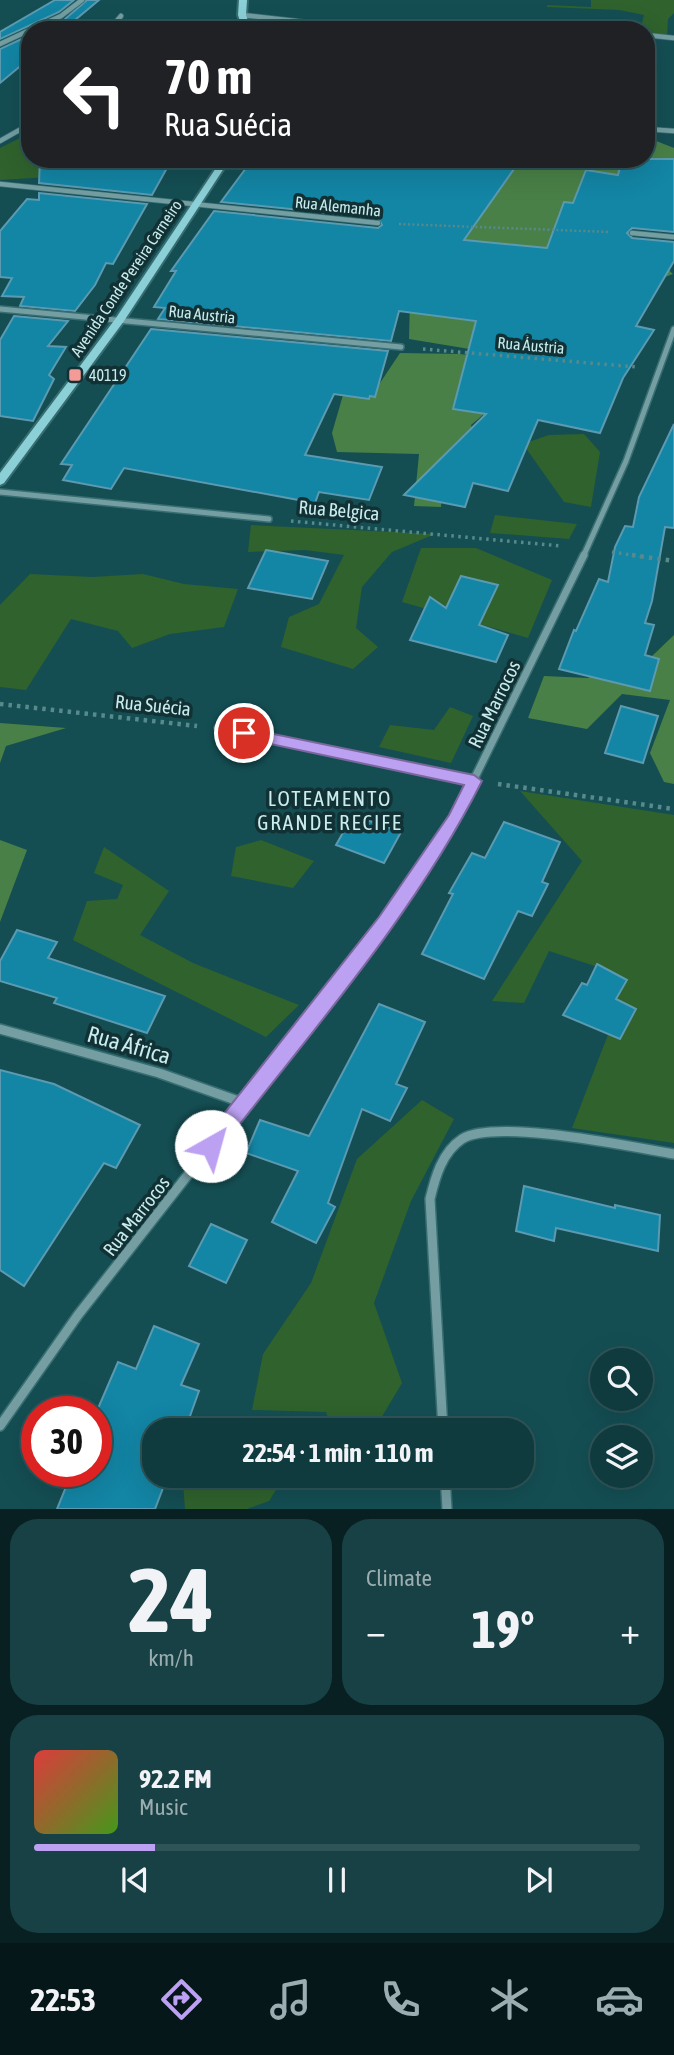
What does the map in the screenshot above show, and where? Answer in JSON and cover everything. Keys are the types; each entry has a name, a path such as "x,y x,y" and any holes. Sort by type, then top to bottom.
{"main road":[{"path":"243,0 245,21"},
{"name":"Avenida Conde Pereira Carneiro","path":"0,481 120,318 220,168"}],"street":[{"path":"50,21 82,0"},
{"path":"243,15 296,21"},
{"path":"117,21 121,16"},
{"path":"0,44 21,34"},
{"path":"655,36 674,38"},
{"path":"0,141 21,129"},
{"path":"655,130 674,131"},
{"name":"Rua Alemanha","path":"0,184 378,223"},
{"path":"632,233 674,237"},
{"name":"Rua Austria","path":"0,309 120,318 401,347"},
{"name":"Rua Marrocos","path":"0,1426 78,1315 386,922 455,818 587,548 626,461 674,329"},
{"name":"Rua Belgica","path":"0,492 269,519"},
{"path":"218,728 474,781"},
{"name":"Rua África","path":"0,1029 159,1073 244,1103"},
{"path":"442,1418 430,1199 437,1170 450,1151 470,1135 503,1132 556,1135 674,1154"},
{"path":"446,1488 447,1509"}],"path":[{"name":"Rua Alemanha","path":"378,223 632,233"},
{"name":"Rua Áustria","path":"401,347 658,369"},
{"name":"Rua Belgica","path":"269,519 587,548 674,561"},
{"name":"Rua Suécia","path":"0,705 218,728"},
{"path":"474,781 674,808"}],"green space":[{"path":"591,0 674,0 674,13 668,19 667,37 655,34 655,21 642,21 644,15 619,10 547,5 591,7"},
{"path":"21,138 21,168 56,168 50,177 0,180 0,148"},
{"path":"655,141 674,148 674,192 619,224 673,274 626,291 506,355 409,339 410,299 514,170 508,168 655,168"},
{"path":"400,353 459,354 510,359 490,409 471,425 475,439 443,473 441,507 414,506 419,454 337,452 332,433 343,395 370,398"},
{"path":"584,434 600,452 591,507 564,502 523,444 549,435"},
{"path":"495,515 577,524 569,539 490,533"},
{"path":"251,525 435,534 392,552 362,587 356,628 378,647 353,669 281,647 289,617 319,604 344,555 305,550 248,552"},
{"path":"421,548 476,548 552,580 528,638 402,602"},
{"path":"30,574 92,577 143,574 184,584 238,589 224,627 170,634 132,648 118,631 71,619 26,690 0,687 0,605"},
{"path":"674,635 674,784 664,782 650,753 670,700 622,694 587,729 528,718 544,676 588,678 613,665 651,657"},
{"path":"450,707 473,716 451,763 379,747 390,725 434,730"},
{"path":"0,723 66,728 6,746 0,763"},
{"path":"520,791 674,815 674,1143 572,1128 609,1032 610,971 549,951 524,1003 492,1001 582,861"},
{"path":"0,840 27,850 0,922"},
{"path":"261,840 314,861 293,888 231,876 236,847"},
{"path":"104,847 169,891 140,935 193,963 299,1005 266,1037 73,940 87,901 117,899 123,885 94,873"},
{"path":"422,1100 454,1119 411,1201 374,1303 402,1383 381,1418 328,1418 326,1412 252,1410 263,1354 311,1283 357,1159"},
{"path":"184,1488 277,1488 269,1501 247,1509 185,1509"}],"building":[{"path":"55,0 74,0 59,12 39,21 21,21 21,29 0,39 0,32"},
{"path":"87,0 99,0 74,21 62,21"},
{"path":"21,39 21,66 0,83 0,49"},
{"path":"655,159 674,159 674,232 632,228 627,233 632,238 674,242 674,261 636,326 654,330 623,378 600,433 538,420 508,491 473,483 465,507 404,495 486,414 453,409 476,321 399,311 391,341 158,319 165,308 154,307 176,271 171,271 214,211 378,228 382,225 378,218 221,202 246,168 509,168 514,169 464,240 547,248 564,202 573,203 586,170 618,175 620,168 655,168"},
{"path":"40,168 167,168 152,195 39,183"},
{"path":"39,193 147,204 113,264 106,263 95,285 75,311 20,306 24,297 2,296 12,278 0,277 0,231 27,199 39,200"},
{"path":"14,316 68,321 48,346 66,347 49,375 54,379 33,421 0,416 0,340"},
{"path":"151,329 388,351 375,397 370,396 369,399 334,394 305,455 382,467 369,500 319,492 315,503 124,468 111,489 63,480 72,465 61,464"},
{"path":"674,424 674,528 665,527 652,601 645,623 654,625 645,655 659,659 650,691 559,669 574,630 576,631 599,579 608,582 615,547 625,526 633,527 639,497"},
{"path":"266,550 328,561 312,599 248,588"},
{"path":"461,576 498,585 479,625 508,635 496,662 410,640 430,597 446,608"},
{"path":"621,706 658,716 643,763 605,753"},
{"path":"353,815 401,832 384,863 336,845"},
{"path":"504,822 560,842 542,882 548,884 532,916 518,911 484,979 422,954 453,894 449,893 472,853 485,858"},
{"path":"17,930 57,942 48,958 165,996 147,1033 54,1003 57,998 0,981 0,961"},
{"path":"597,964 627,980 616,999 636,1009 620,1039 563,1015 582,983 587,985"},
{"path":"379,1004 425,1022 396,1084 407,1088 390,1121 362,1109 328,1203 335,1207 316,1243 272,1222 298,1171 246,1153 260,1120 309,1136"},
{"path":"0,1070 54,1084 140,1125 116,1168 104,1163 24,1286 0,1270"},
{"path":"524,1186 615,1208 615,1205 660,1215 658,1251 556,1228 554,1241 516,1231"},
{"path":"211,1224 247,1240 226,1283 189,1266"},
{"path":"154,1326 199,1344 181,1385 199,1391 189,1418 142,1418 142,1488 163,1488 155,1509 57,1509 66,1487 112,1487 112,1396 103,1396 118,1362 136,1369"}],"place":[{"name":"40119","path":"75,375"}],"district":[{"name":"LOTEAMENTO GRANDE RECIFE","path":"330,810"}],"route":[{"path":"211,1146 386,922 455,818 474,781 244,733"}]}
